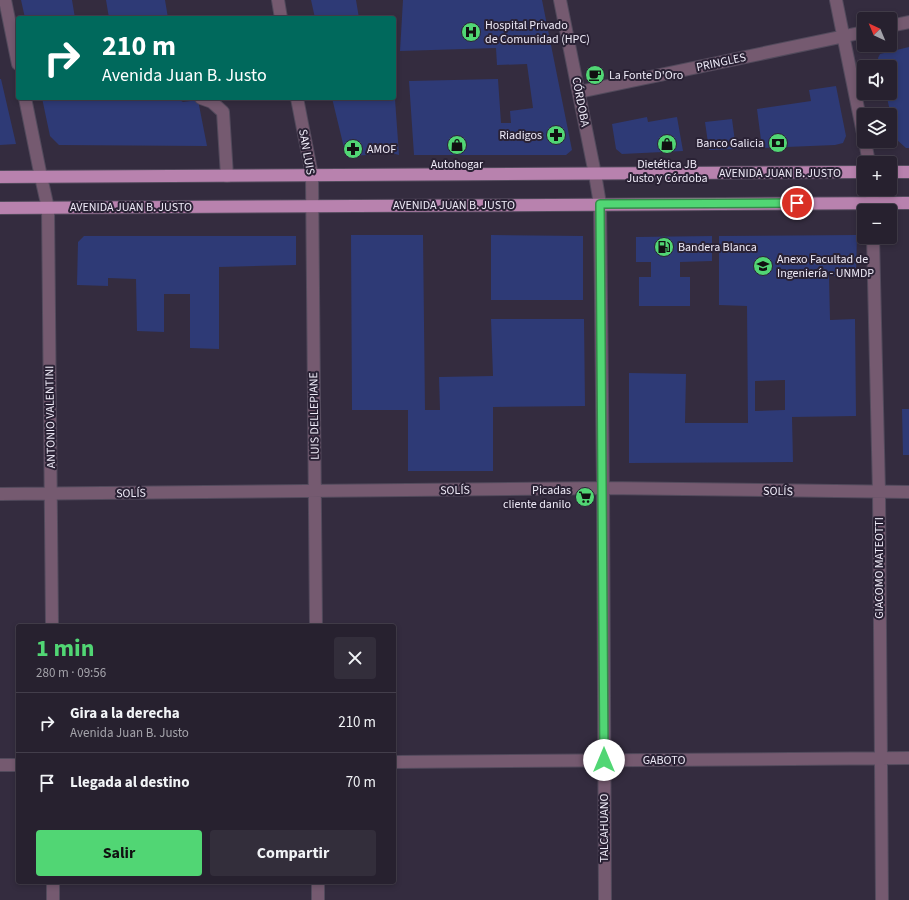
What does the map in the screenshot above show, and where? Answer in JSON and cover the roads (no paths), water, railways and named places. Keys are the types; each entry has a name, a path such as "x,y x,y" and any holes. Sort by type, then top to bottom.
{"main road":[{"name":"AVENIDA JUAN B. JUSTO","path":"0,177 857,172"},
{"path":"897,172 909,172"},
{"name":"AVENIDA JUAN B. JUSTO","path":"897,204 909,203"},
{"name":"AVENIDA JUAN B. JUSTO","path":"0,208 600,204 857,207"}],"street":[{"path":"5,0 16,53"},
{"path":"278,0 281,16"},
{"name":"CÓRDOBA","path":"560,0 600,204"},
{"path":"836,0 858,108"},
{"path":"897,25 909,22"},
{"name":"PRINGLES","path":"579,92 857,33"},
{"name":"ANTONIO VALENTINI","path":"25,100 48,208 52,624"},
{"path":"206,100 212,102 223,112 227,176"},
{"name":"SAN LUIS","path":"297,100 312,175 312,206"},
{"name":"TALCAHUANO","path":"600,204 605,900"},
{"name":"LUIS DELLEPIANE","path":"312,206 316,624"},
{"name":"GIACOMO MATEOTTI","path":"873,244 879,492 882,900"},
{"name":"SOLÍS","path":"0,494 603,488 909,492"},
{"name":"GABOTO","path":"396,762 909,758"},
{"path":"0,765 16,764"},
{"path":"53,884 53,900"},
{"path":"318,884 318,900"}],"place":[{"name":"Hospital Privado de Comunidad (HPC)","path":"471,32"},
{"name":"La Fonte D'Oro","path":"595,75"},
{"name":"Riadigos","path":"556,135"},
{"name":"Banco Galicia","path":"778,143"},
{"name":"Dietética JB Justo y Córdoba","path":"667,144"},
{"name":"Autohogar","path":"457,145"},
{"name":"AMOF","path":"353,149"},
{"name":"Bandera Blanca","path":"664,247"},
{"name":"Anexo Facultad de Ingeniería - UNMDP","path":"763,266"},
{"name":"Picadas cliente danilo","path":"585,497"}]}
